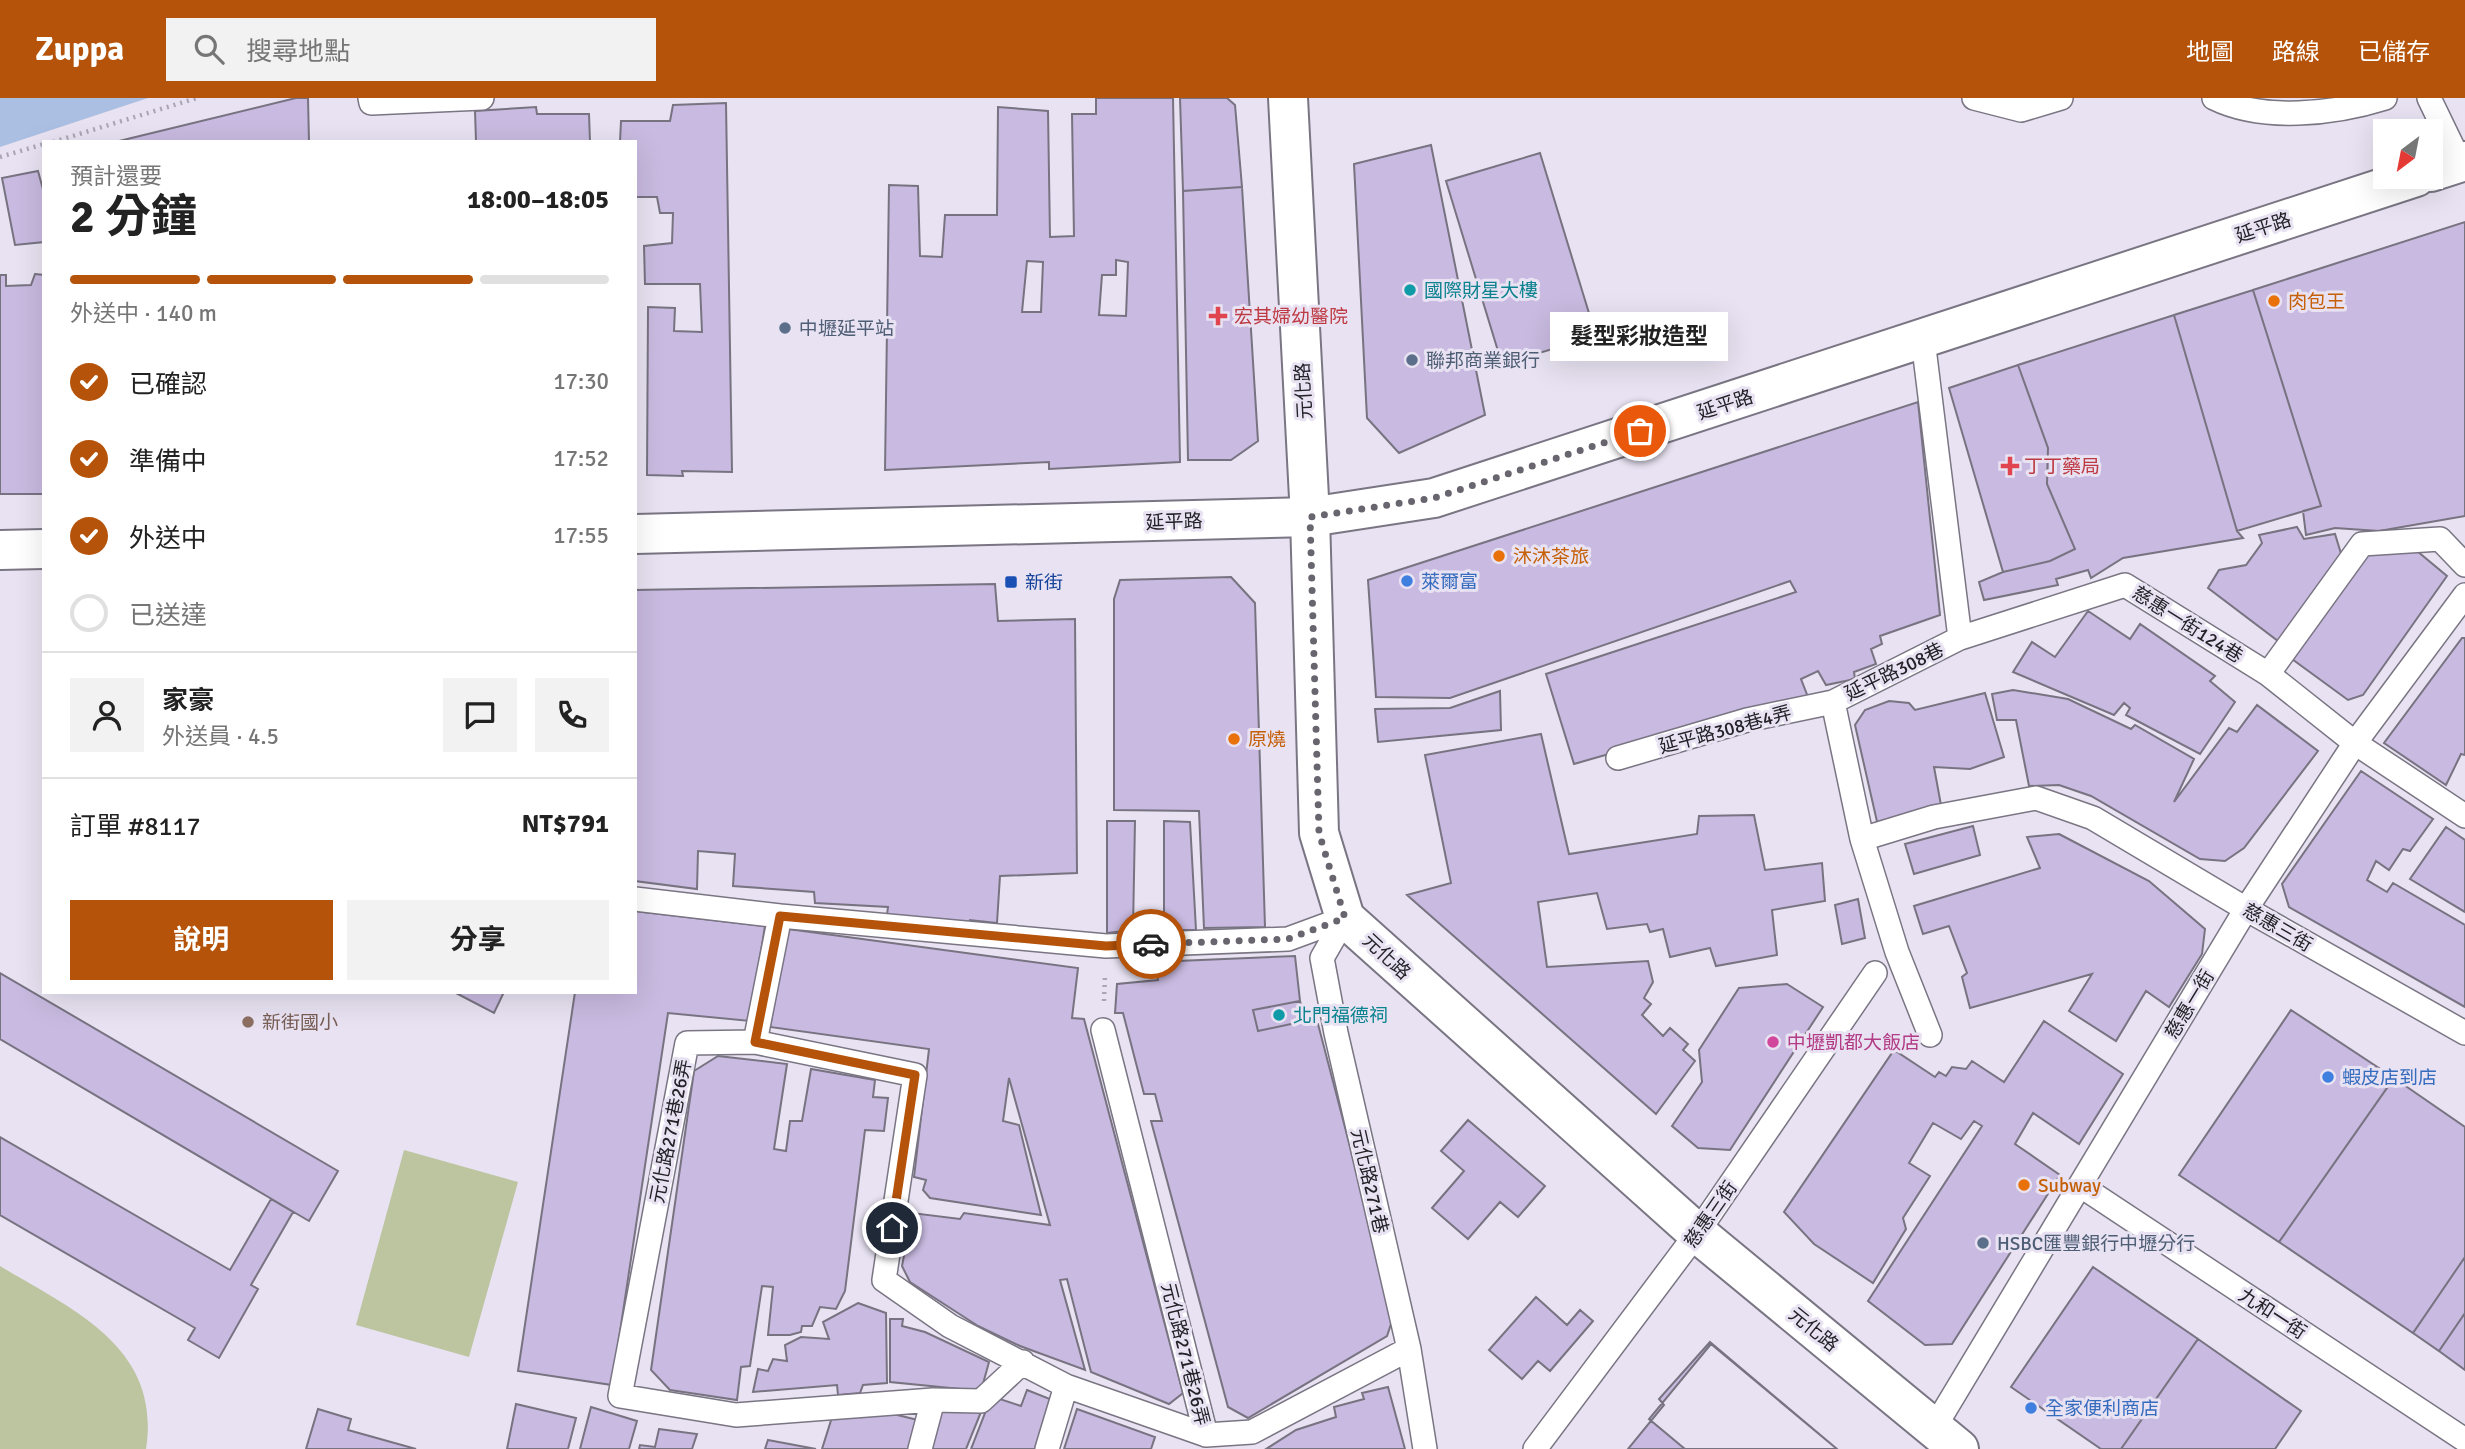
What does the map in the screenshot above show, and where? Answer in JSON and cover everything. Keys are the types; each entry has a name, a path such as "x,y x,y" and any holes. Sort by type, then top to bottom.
{"main road":[{"name":"元化路","path":"1288,98 1310,517 1319,833 1345,918 1697,1233 1946,1438"},
{"name":"延平路","path":"637,534 1310,517 1434,498 2380,189"},
{"path":"0,550 42,549"}],"lane":[{"path":"370,101 482,98"},
{"path":"1974,98 2021,110 2061,98"},
{"path":"2214,98 2235,108 2288,112 2359,106 2385,98"},
{"path":"2429,98 2452,165"},
{"name":"延平路308巷","path":"1923,340 1960,638 1833,702 1863,839 1897,952 1930,1035"},
{"path":"2268,674 2362,544 2441,539 2465,565"},
{"name":"慈惠一街124巷","path":"1960,638 2125,584 2268,674 2355,743 2465,816"},
{"name":"慈惠一街","path":"1946,1438 2081,1186 2246,909 2355,743 2465,595"},
{"name":"延平路308巷4弄","path":"1618,758 1747,720 1833,702"},
{"name":"慈惠三街","path":"1863,839 1934,817 2036,798 2093,818 2246,909 2465,1033"},
{"path":"637,898 780,916 1106,946 1288,939 1345,918"},
{"path":"755,1042 780,916"},
{"name":"元化路271巷","path":"1345,918 1322,958 1336,1033 1409,1349 1425,1449"},
{"name":"慈惠三街","path":"1535,1449 1697,1233 1875,973"},
{"name":"元化路271巷26弄","path":"1103,1030 1206,1435"},
{"name":"元化路271巷26弄","path":"1023,1362 981,1401 933,1400 736,1415 620,1396 687,1043 755,1042 915,1075 884,1280 950,1326 1023,1362 1066,1386 1206,1435 1252,1433 1409,1349"},
{"name":"九和一街","path":"2081,1186 2465,1440"},
{"path":"1047,1449 1066,1386"},
{"path":"920,1449 933,1400"}],"path":[{"path":"60,140 197,98"},
{"path":"0,158 42,145"},
{"path":"1103,1030 1106,946"}],"green space":[{"path":"404,1150 518,1182 469,1357 356,1325"},
{"path":"0,1266 82,1316 106,1336 126,1358 140,1384 147,1414 146,1449 0,1449"}],"water":[{"path":"0,98 148,98 0,147"}],"building":[{"path":"296,98 308,98 309,140 123,140"},
{"path":"1096,98 1173,98 1180,462 1049,469 1049,462 885,470 889,185 918,186 920,256 942,257 945,215 997,215 998,107 1048,111 1050,237 1074,236 1072,114 1096,114","holes":["1116,260 1128,262 1126,316 1099,315 1102,275 1116,275","1027,261 1043,262 1041,312 1022,312"]},
{"path":"1180,98 1227,98 1235,105 1242,187 1183,191"},
{"path":"726,103 732,472 682,471 683,476 647,475 648,307 675,308 674,331 702,332 700,284 645,284 644,246 672,243 673,213 660,213 657,197 637,197 637,140 620,140 621,121 670,121 673,105"},
{"path":"536,107 537,114 589,114 590,140 476,140 475,111"},
{"name":"國際財星大樓","path":"1431,145 1485,415 1399,453 1367,418 1354,164"},
{"path":"1540,153 1596,336 1502,364 1446,181"},
{"path":"38,171 42,186 42,242 15,245 2,178"},
{"name":"宏其婦幼醫院","path":"1242,187 1258,441 1231,460 1188,460 1183,191"},
{"path":"2465,222 2465,516 2379,531 2335,528 2306,535 2303,511 2321,506 2253,290"},
{"path":"35,274 42,275 42,494 0,494 0,275 6,275 6,286 31,285"},
{"path":"2253,290 2321,506 2237,531 2174,315"},
{"path":"2174,315 2237,531 2243,538 2123,558 2091,578 2088,570 2056,579 2058,585 1984,600 1979,582 2003,572 2050,561 2075,549 2047,484 2048,448 2018,365"},
{"name":"丁丁藥局","path":"2018,365 2048,448 2047,484 2075,549 2050,561 2003,572 1949,388"},
{"path":"1918,402 1940,615 1880,636 1882,644 1871,649 1876,664 1854,672 1855,679 1826,685 1818,671 1801,679 1808,697 1574,764 1546,674 1796,592 1790,581 1450,698 1376,697 1368,580"},
{"path":"2297,527 2304,539 2335,534 2343,560 2282,644 2208,588 2219,570 2246,565 2262,543 2259,535"},
{"path":"2411,546 2447,576 2363,695 2348,700 2292,659 2368,550"},
{"path":"1231,577 1255,603 1265,927 1204,928 1199,811 1114,810 1114,599 1120,580"},
{"path":"995,584 998,621 1075,619 1077,873 1000,876 997,923 970,920 969,927 949,926 948,920 887,915 888,907 815,903 814,892 733,886 735,854 698,851 697,889 637,881 637,590"},
{"path":"2088,611 2130,639 2140,624 2215,676 2210,681 2235,702 2200,754 2126,715 2130,708 2124,703 2114,715 2013,672 2032,642 2055,657"},
{"path":"2462,638 2465,638 2465,755 2461,754 2446,785 2384,743"},
{"path":"2013,690 2068,699 2131,729 2135,725 2194,759 2174,802 2229,728 2237,732 2257,705 2318,751 2244,848 2225,861 2200,859 2091,796 2059,785 2029,786 2016,720 1997,720 1992,694"},
{"path":"1500,691 1501,730 1378,742 1375,709 1450,708"},
{"path":"1985,693 2004,757 1970,769 1934,767 1941,805 1878,826 1855,725 1865,710 1889,701 1909,703 1915,710"},
{"path":"1541,734 1569,854 1697,834 1699,816 1754,815 1765,870 1822,863 1825,901 1772,910 1777,955 1716,966 1710,948 1670,957 1663,929 1650,932 1647,924 1607,929 1597,893 1538,902 1547,967 1648,961 1653,982 1644,998 1651,1004 1642,1015 1663,1036 1670,1028 1688,1044 1683,1050 1695,1061 1656,1114 1407,895 1451,883 1425,755"},
{"path":"2361,771 2433,819 2410,851 2403,849 2389,870 2376,861 2367,880 2387,892 2393,883 2465,925 2465,1007 2289,907 2282,884"},
{"path":"1107,821 1135,821 1133,930 1107,933"},
{"path":"1164,821 1190,822 1196,930 1164,930"},
{"path":"1973,826 1980,855 1914,874 1905,844"},
{"path":"2446,827 2465,840 2465,912 2410,879"},
{"path":"2059,834 2149,881 2205,929 2202,954 2169,1007 2146,991 2116,1041 2069,1011 2092,974 1970,1008 1962,977 1967,973 1949,926 1923,934 1914,906 2040,868 2027,837"},
{"path":"1858,899 1865,938 1842,944 1835,905"},
{"path":"637,911 765,926 750,1021 668,1013 612,1385 518,1371 575,994 637,994"},
{"path":"788,929 1078,968 1072,1018 1084,1019 1183,1393 1169,1404 1091,1372 1067,1279 1060,1280 1085,1370 1020,1346 978,1326 910,1282 902,1266 912,1213 960,1219 964,1213 1050,1225 1009,1078 1003,1121 1019,1125 1041,1215 930,1198 923,1190 926,1180 914,1177 929,1049 770,1027"},
{"path":"1295,956 1300,1001 1253,1010 1258,1031 1305,1021 1318,1024 1394,1315 1387,1336 1248,1418 1228,1407 1151,1121 1162,1121 1155,1094 1144,1094 1123,1013 1115,1013 1117,984 1158,980 1154,962"},
{"path":"0,973 338,1171 309,1221 0,1039"},
{"path":"1787,984 1823,1007 1730,1150 1698,1148 1672,1126 1702,1082 1699,1050 1739,988"},
{"path":"458,994 503,994 494,1013"},
{"name":"北門福德祠","path":"1300,1001 1305,1021 1258,1031 1253,1010"},
{"path":"2291,1010 2394,1078 2279,1242 2179,1175"},
{"path":"2044,1021 2123,1074 2079,1144 2033,1113 2015,1144 2060,1175 1952,1344 1925,1345 1868,1301 1982,1126 1974,1121 1961,1139 1933,1123 1909,1163 1930,1176 1903,1218 1906,1229 1873,1283 1814,1244 1784,1212 1894,1050 1935,1077 1939,1072 1946,1076 1952,1067 1966,1069 1972,1061 2004,1082"},
{"path":"718,1056 787,1064 774,1149 786,1151 790,1121 802,1121 811,1069 875,1080 873,1097 888,1098 884,1131 865,1130 845,1291 836,1309 820,1307 812,1326 802,1326 801,1332 768,1335 773,1287 762,1286 750,1366 741,1367 737,1400 670,1390 651,1370 694,1071"},
{"path":"2394,1078 2465,1127 2465,1257 2413,1333 2279,1242"},
{"path":"1468,1120 1545,1186 1518,1217 1500,1202 1468,1239 1432,1208 1464,1171 1441,1151"},
{"path":"0,1137 230,1270 271,1199 293,1212 251,1285 258,1289 219,1358 188,1340 195,1328 0,1215"},
{"path":"2465,1257 2465,1313 2439,1351 2413,1333"},
{"path":"2093,1267 2198,1339 2121,1449 2101,1449 2011,1387"},
{"path":"1536,1297 1567,1325 1580,1310 1593,1321 1550,1371 1538,1361 1522,1379 1489,1350"},
{"path":"858,1303 886,1313 887,1383 863,1385 860,1393 838,1395 837,1385 753,1392 758,1369 768,1371 773,1359 787,1361 785,1345 801,1337 829,1339 823,1322"},
{"path":"2465,1313 2465,1370 2439,1351"},
{"path":"890,1319 903,1319 902,1326 925,1332 989,1362 981,1391 890,1382"},
{"path":"2198,1339 2301,1411 2275,1449 2121,1449"},
{"path":"1710,1342 1837,1449 1628,1449 1664,1405 1659,1399"},
{"path":"1711,1344 1837,1449 1685,1449 1649,1419"},
{"path":"1388,1387 1405,1449 1266,1449 1296,1430 1336,1417 1334,1407 1364,1399 1362,1393"},
{"path":"1027,1390 1050,1399 1035,1449 971,1449 987,1408 1000,1399 1021,1406"},
{"path":"516,1404 576,1418 568,1449 507,1449"},
{"path":"591,1407 637,1421 629,1449 580,1449"},
{"path":"939,1408 981,1412 966,1449 928,1449"},
{"path":"318,1409 351,1419 348,1430 416,1449 306,1449"},
{"path":"1077,1409 1155,1437 1151,1449 1064,1449"},
{"path":"885,1412 922,1421 915,1449 822,1449 833,1414"},
{"path":"659,1429 697,1434 692,1449 639,1449 640,1445 655,1447"},
{"path":"768,1440 816,1449 765,1449"}],"way so far":[{"path":"1151,944 1288,939 1345,918 1319,833 1310,517 1434,498 1640,431"}],"place":[{"name":"國際財星大樓","path":"1410,290"},
{"name":"肉包王","path":"2274,301"},
{"name":"宏其婦幼醫院","path":"1218,316"},
{"name":"中壢延平站","path":"785,328"},
{"name":"聯邦商業銀行","path":"1412,360"},
{"name":"髮型彩妝造型","path":"1640,431"},
{"name":"丁丁藥局","path":"2010,466"},
{"name":"沐沐茶旅","path":"1499,556"},
{"name":"萊爾富","path":"1407,581"},
{"name":"新街","path":"1011,582"},
{"name":"原燒","path":"1234,739"},
{"name":"北門福德祠","path":"1279,1015"},
{"name":"新街國小","path":"248,1022"},
{"name":"中壢凱都大飯店","path":"1773,1042"},
{"name":"蝦皮店到店","path":"2328,1077"},
{"name":"Subway","path":"2024,1185"},
{"name":"HSBC匯豐銀行中壢分行","path":"1983,1243"},
{"name":"全家便利商店","path":"2031,1408"}],"route":[{"path":"892,1228 915,1075 755,1042 780,916 1106,946 1151,944"}]}
